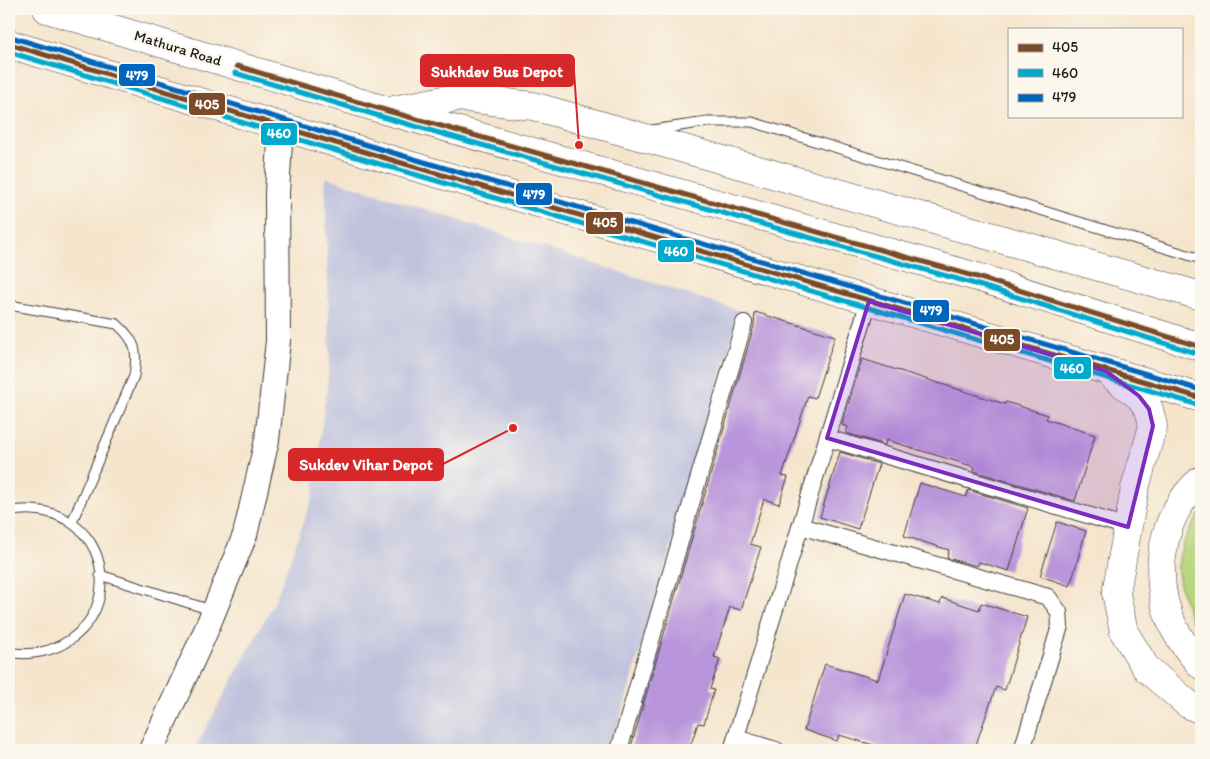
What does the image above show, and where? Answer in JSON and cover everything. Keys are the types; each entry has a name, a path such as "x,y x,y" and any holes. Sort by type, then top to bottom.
{"highway":[{"name":"Mathura Road","path":"48,9 388,111 977,277 1201,347"},
{"path":"9,44 869,301 1201,398"},
{"path":"388,111 458,98 533,106 1201,296"},
{"path":"1106,371 1139,396 1149,410 1153,426 1135,488 1116,593 1124,632 1146,668 1188,704 1201,710"},
{"path":"1201,480 1187,491 1175,512 1166,534 1161,574 1165,605 1174,628 1186,648 1201,665"}],"street":[{"path":"151,750 214,611 245,535 267,440 278,341 277,193 281,126"},
{"path":"776,750 734,744 869,301"},
{"path":"619,750 744,323"},
{"path":"827,438 1128,527"},
{"path":"800,526 1048,597 1059,612 1060,626 1022,750"}],"lane":[{"path":"632,133 707,122 752,122 1201,259"},
{"path":"9,305 117,324 130,336 134,345 137,359 134,376 72,522"},
{"path":"9,512 25,508 49,511 72,522 89,540 99,562 101,586 96,608 84,628 67,644 46,653 22,655 9,652"},
{"path":"100,574 214,611"}],"highlighted area":[{"path":"869,301 1106,371 1139,396 1149,409 1153,426 1128,527 827,438"}],"shaded area":[{"path":"325,177 740,311 611,750 194,750 275,601 313,496 330,361"}],"green space":[{"path":"1201,513 1201,636 1193,623 1185,603 1178,566 1186,538"}],"building":[{"path":"755,312 835,336 815,398 808,396 782,476 788,477 779,504 764,499 750,544 761,547 741,610 730,607 714,657 720,659 710,689 714,690 704,724 698,723 689,750 630,750 754,326"},
{"path":"862,359 1005,404 1006,402 1048,415 1046,419 1095,435 1075,501 974,471 975,467 886,440 885,445 846,433 848,427 842,425"},
{"path":"840,452 879,464 858,529 820,517"},
{"path":"920,483 966,497 968,490 1028,508 1009,571 979,562 977,566 947,558 949,550 904,536"},
{"path":"1057,522 1086,531 1070,586 1040,576"},
{"path":"905,594 940,604 942,598 979,610 981,603 1027,617 1005,690 996,687 974,750 891,750 839,735 837,741 804,730 825,664 878,680"}],"transit line":[{"name":"479","path":"11,37 397,154 1201,390"},
{"name":"405","path":"9,44 395,161 1201,398"},
{"name":"460","path":"9,52 393,168 1199,405"},
{"name":"405","path":"237,66 388,111 977,277 1201,347"},
{"name":"460","path":"235,73 386,118 975,284 1199,354"}],"place":[{"name":"Sukhdev Bus Depot","path":"579,145"},
{"name":"Sukdev Vihar Depot","path":"513,428"}]}
